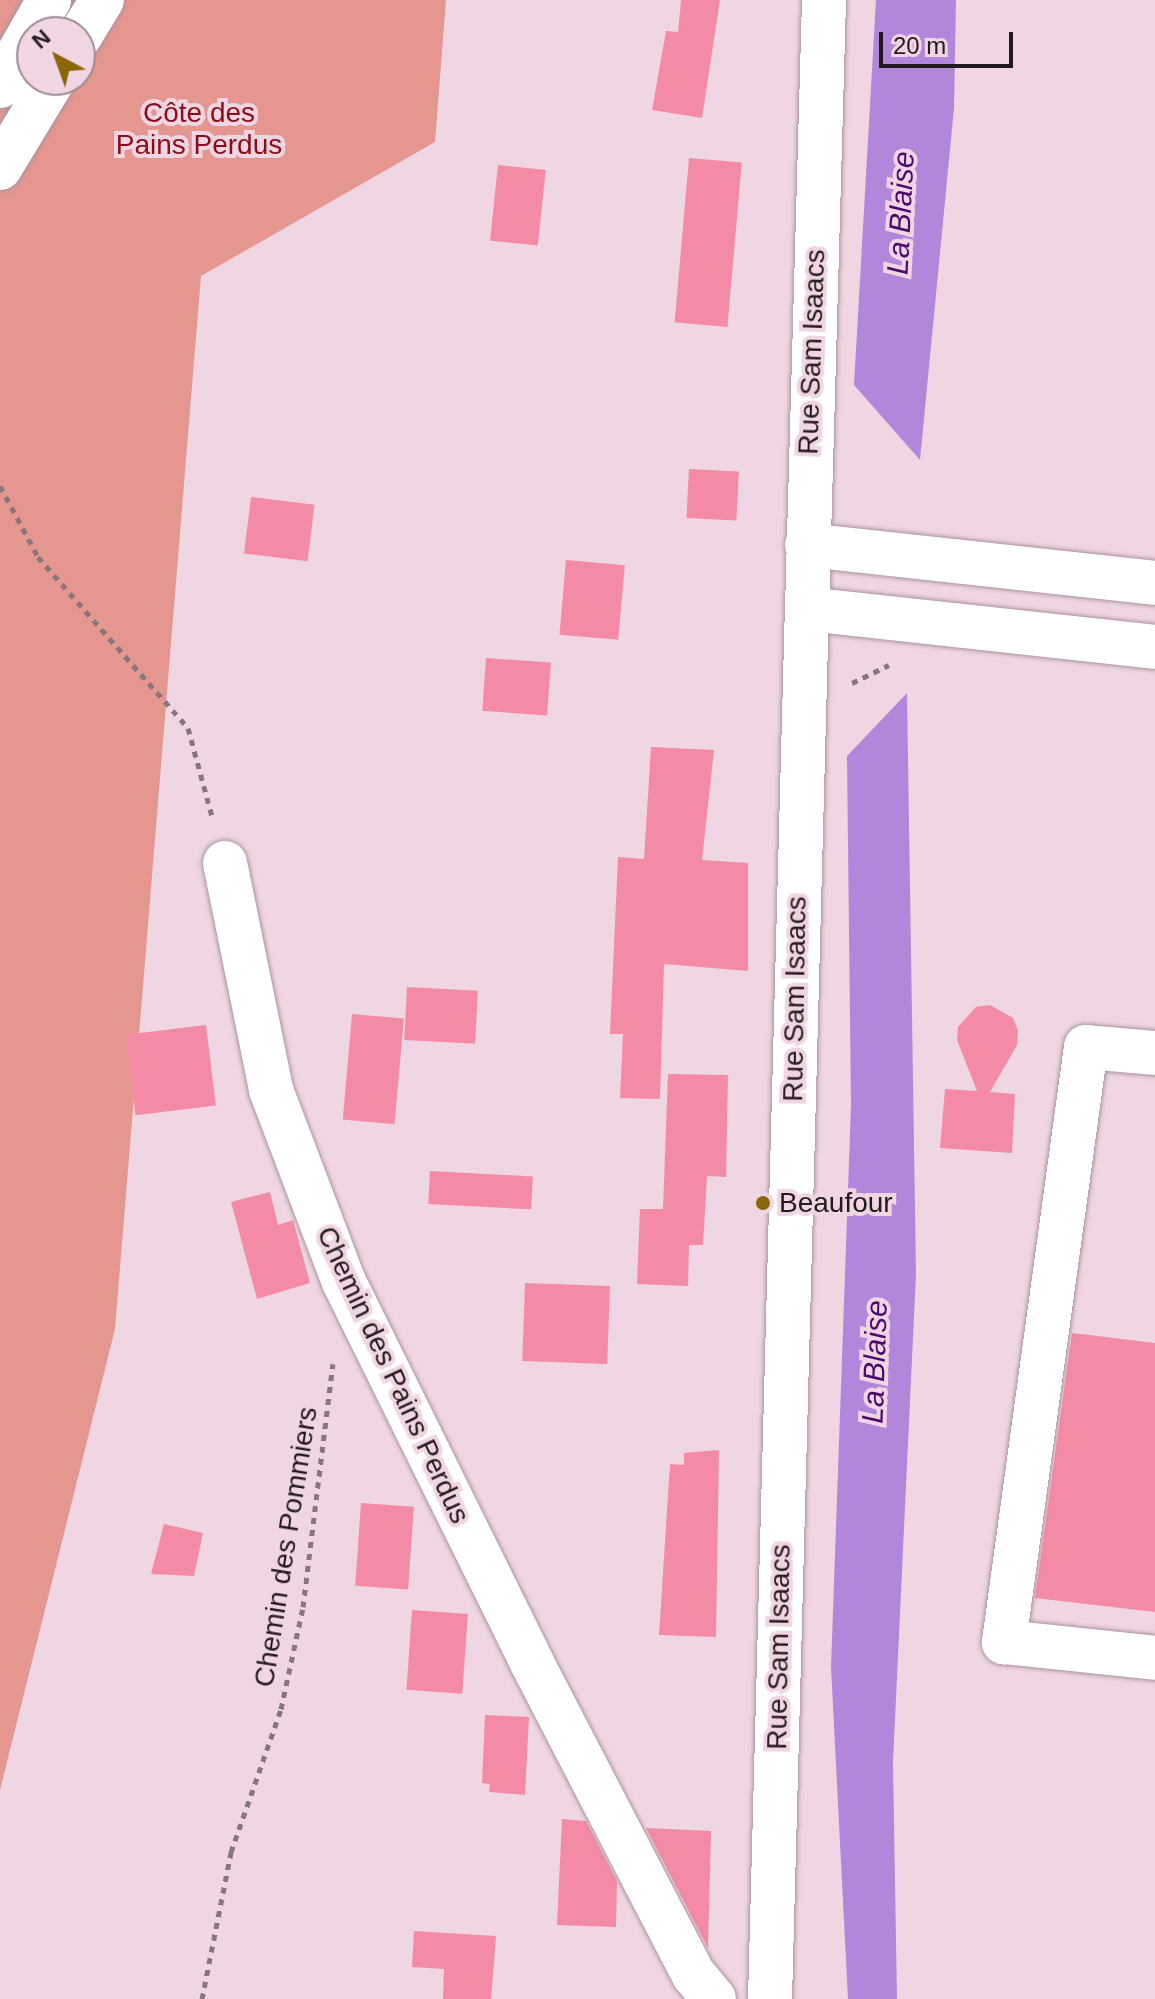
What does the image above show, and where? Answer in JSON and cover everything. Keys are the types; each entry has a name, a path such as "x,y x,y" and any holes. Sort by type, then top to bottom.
{"street":[{"path":"0,86 49,0"},
{"name":"Rue Sam Isaacs","path":"770,1999 824,0"},
{"path":"0,168 43,96"},
{"path":"807,545 1155,583"},
{"path":"807,609 1155,647"},
{"name":"Chemin des Pains Perdus","path":"225,863 271,1090 344,1282 531,1661 694,1975 714,1999"},
{"path":"1155,1053 1086,1047 1004,1642 1155,1658"}],"path":[{"path":"0,486 38,557 188,728 225,863"},
{"path":"848,692 854,680 895,662"},
{"name":"Chemin des Pommiers","path":"202,1999 231,1852 281,1709 300,1622 334,1360"}],"green space":[{"name":"Côte des Pains Perdus","path":"0,0 446,0 435,142 201,276 115,1329 0,1790"}],"water":[{"name":"La Blaise","path":"876,0 956,0 954,108 920,460 854,385"},
{"name":"La Blaise","path":"907,693 916,1274 893,1762 897,1999 848,1999 831,1667 851,1105 847,756"}],"building":[{"path":"681,0 720,0 702,118 652,110 666,31 678,32"},
{"path":"689,158 742,163 727,327 675,322"},
{"path":"498,165 546,170 538,246 490,241"},
{"path":"689,469 739,472 736,521 686,518"},
{"path":"251,497 315,505 308,561 244,554"},
{"path":"566,560 625,565 618,640 559,635"},
{"path":"486,658 551,663 547,715 482,711"},
{"path":"651,747 714,750 702,860 748,863 748,971 664,964 660,1099 620,1098 623,1034 610,1034 618,857 644,859"},
{"path":"407,987 478,991 475,1044 404,1040"},
{"path":"990,1005 1013,1018 1018,1031 1017,1045 990,1092 1015,1094 1012,1153 940,1148 945,1089 977,1091 957,1040 958,1027 976,1007"},
{"path":"352,1014 404,1019 395,1124 343,1120"},
{"path":"206,1025 216,1105 135,1115 126,1035"},
{"path":"668,1074 728,1075 726,1177 707,1176 703,1245 689,1245 688,1286 637,1284 640,1209 663,1209"},
{"path":"430,1171 533,1176 531,1209 428,1204"},
{"path":"270,1192 278,1225 293,1220 310,1283 257,1299 231,1202"},
{"path":"525,1283 610,1286 607,1364 522,1361"},
{"path":"1072,1333 1155,1343 1155,1612 1035,1598"},
{"path":"719,1450 716,1637 659,1635 670,1464 684,1465 684,1453"},
{"path":"361,1503 414,1507 408,1589 355,1586"},
{"path":"164,1524 203,1533 194,1576 151,1574"},
{"path":"412,1610 468,1614 462,1694 406,1690"},
{"path":"485,1715 529,1717 525,1795 489,1792 490,1784 482,1783"},
{"path":"562,1819 586,1821 617,1881 616,1927 557,1925"},
{"path":"646,1828 711,1831 708,1948"},
{"path":"414,1931 496,1936 491,1999 443,1999 444,1969 412,1967"}],"place":[{"name":"Beaufour","path":"763,1203"}]}
